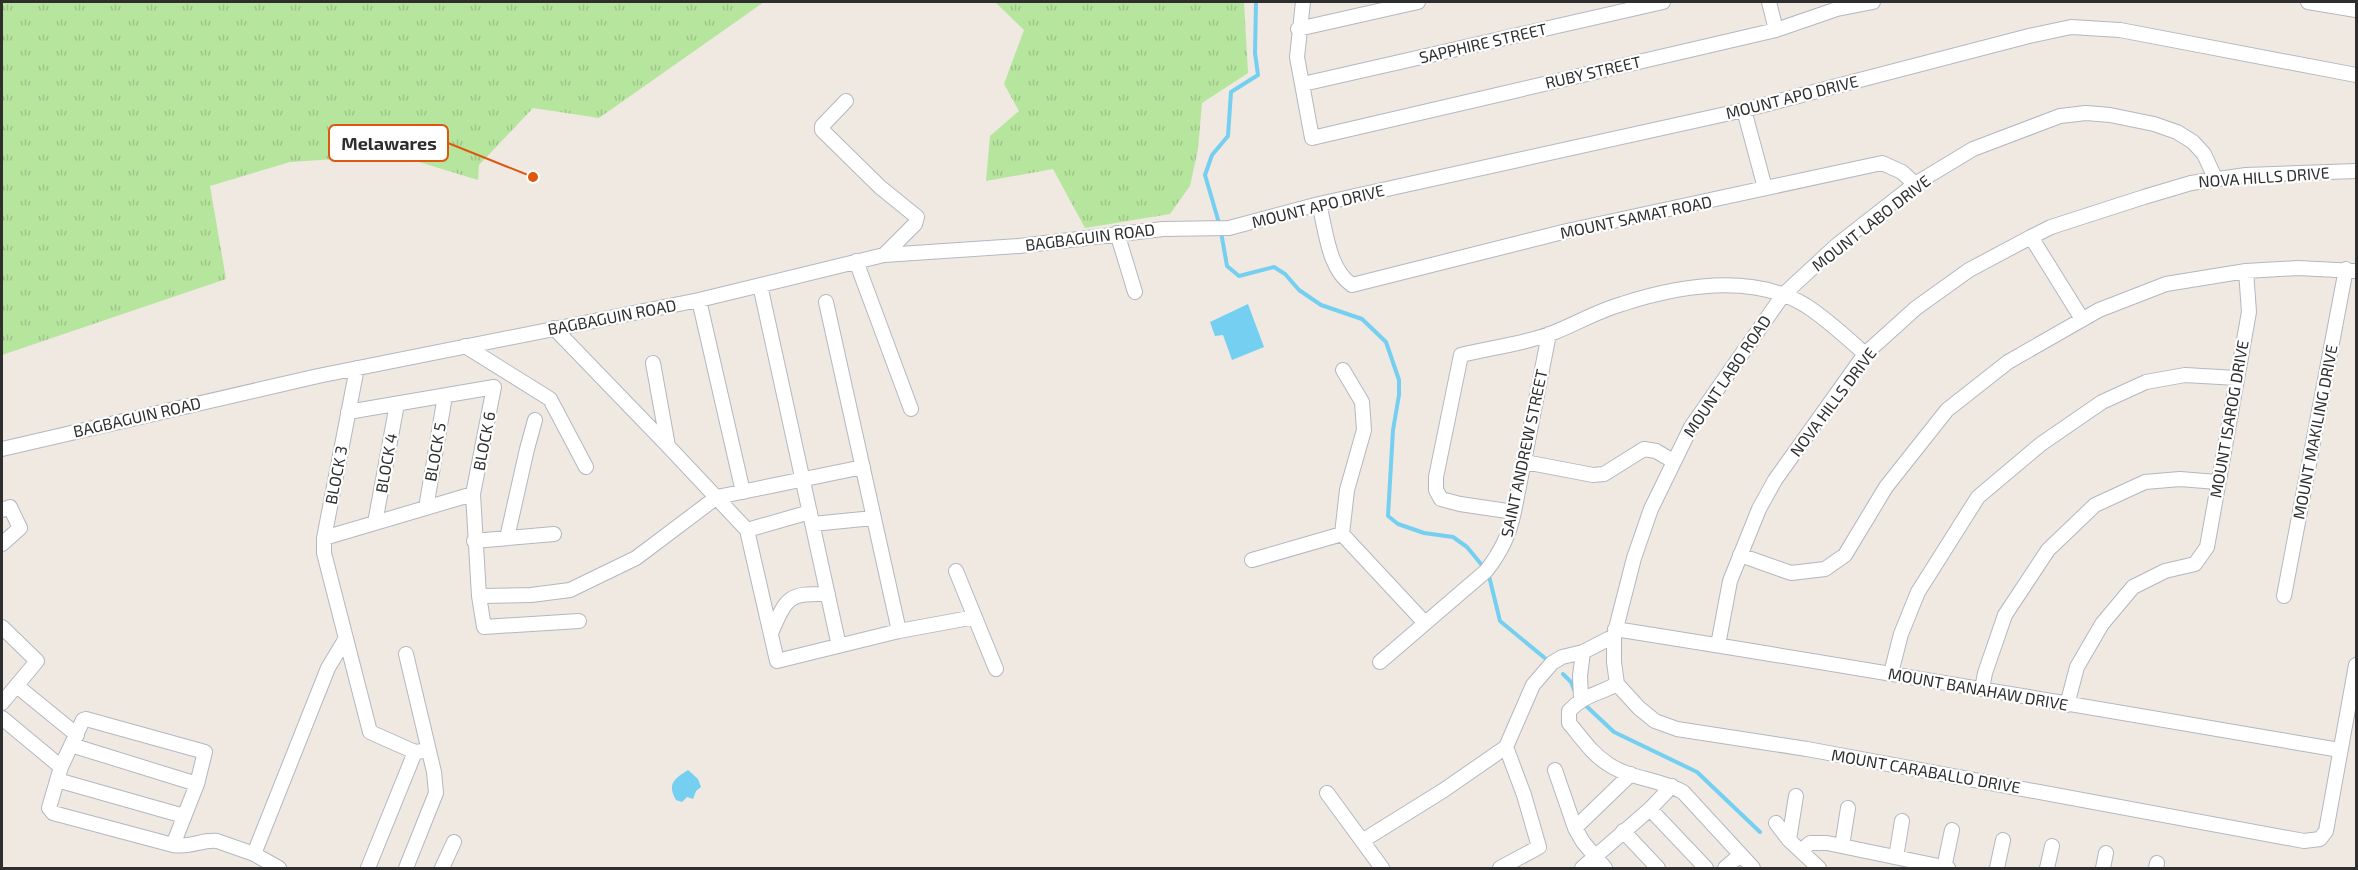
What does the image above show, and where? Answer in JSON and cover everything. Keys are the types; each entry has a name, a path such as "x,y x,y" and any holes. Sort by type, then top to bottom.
{"street":[{"path":"1303,84 1297,57 1298,29 1304,2"},
{"path":"1298,29 1418,2"},
{"name":"SAPPHIRE STREET","path":"1303,84 1663,2"},
{"path":"1769,2 1776,30"},
{"name":"RUBY STREET","path":"1303,84 1312,138 1776,30 1836,5 1873,2"},
{"path":"2308,2 2356,10"},
{"name":"MOUNT APO DRIVE","path":"1228,228 1319,204 1744,110 2071,27 2093,26 2120,30 2356,75"},
{"path":"846,101 822,126 822,130 880,187 916,217 915,224 884,255"},
{"path":"1744,110 1766,188"},
{"name":"MOUNT LABO DRIVE","path":"1782,295 1837,245 1915,184 1973,149 2060,116 2086,113 2143,122 2177,132 2193,142 2204,154 2216,180"},
{"name":"MOUNT SAMAT ROAD","path":"1319,204 1335,264 1342,278 1352,285 1567,231 1882,163 1902,172 1915,184"},
{"name":"NOVA HILLS DRIVE","path":"1718,645 1730,581 1759,509 1775,480 1865,354 1916,308 1969,270 2031,237 2051,228 2144,197 2191,183 2246,175 2356,171"},
{"name":"BAGBAGUIN ROAD","path":"2,449 357,368 699,300 884,255 1019,246 1163,229 1228,228"},
{"path":"1117,233 1135,292"},
{"path":"2031,237 2082,319"},
{"path":"856,261 911,409"},
{"path":"1740,555 1791,573 1825,569 1845,555 1886,487 1947,410 2008,362 2099,310 2166,284 2246,271 2298,268 2351,270"},
{"name":"MOUNT MAKILING DRIVE","path":"2284,596 2351,270"},
{"name":"MOUNT ISAROG DRIVE","path":"2067,705 2078,667 2102,624 2133,587 2165,571 2195,564 2207,547 2249,312 2246,271"},
{"path":"760,285 839,646"},
{"path":"1514,512 1441,499 1436,490 1438,465 1461,355 1549,334 1620,304 1707,285 1738,285 1765,289 1803,304 1829,322 1865,354"},
{"name":"MOUNT LABO ROAD","path":"1615,632 1637,548 1651,509 1673,461 1690,427 1782,295"},
{"path":"699,300 743,492"},
{"path":"826,302 899,631"},
{"path":"554,328 747,530 777,661 899,631 975,617"},
{"name":"SAINT ANDREW STREET","path":"1380,662 1486,571 1500,554 1509,533 1514,512 1549,334"},
{"path":"465,346 550,399 586,467"},
{"path":"652,363 668,446"},
{"name":"BLOCK 3","path":"357,368 324,538 324,553 370,732 421,751"},
{"path":"1343,370 1362,402 1364,430 1347,490 1342,534 1424,622"},
{"path":"1890,673 1901,634 1918,592 1978,497 2041,444 2110,398 2146,382 2185,375 2237,378"},
{"name":"BLOCK 6","path":"445,396 494,387 473,494 474,541 484,627 579,621"},
{"path":"348,412 445,396"},
{"name":"BLOCK 5","path":"426,508 445,396"},
{"name":"BLOCK 4","path":"375,523 397,404"},
{"path":"507,538 527,449 536,420"},
{"path":"1525,462 1593,475 1604,474 1644,448 1656,451 1673,461"},
{"path":"479,596 531,595 570,590 636,558 717,497 863,467"},
{"path":"1982,689 1985,673 2005,615 2048,550 2095,505 2145,482 2180,479 2217,482"},
{"path":"324,538 473,494"},
{"path":"2,510 10,507 20,528 2,544"},
{"path":"747,530 811,518 873,518"},
{"path":"474,541 554,534"},
{"path":"1252,560 1342,534"},
{"path":"956,571 996,669"},
{"path":"771,633 785,603 801,594 828,594"},
{"path":"1362,841 1444,790 1506,747 1533,684 1552,663 1562,657 1583,652 1615,632"},
{"path":"1615,632 1614,662 1617,684 1602,692 1581,698 1569,711 1569,723 1592,751 1608,764 1683,792 1753,868"},
{"name":"MOUNT BANAHAW DRIVE","path":"1615,632 1718,645 2340,750"},
{"path":"2,703 37,661 4,636"},
{"path":"254,854 328,668 346,638"},
{"path":"1581,698 1580,676 1583,652"},
{"path":"406,654 421,751 434,772 436,793 435,801 406,868"},
{"path":"2340,750 2356,665"},
{"name":"MOUNT CARABALLO DRIVE","path":"1617,684 1639,708 1655,721 1677,729 1807,749 2304,841 2320,839 2326,831 2340,750"},
{"path":"17,686 74,740 197,784"},
{"path":"2,718 59,773 184,816"},
{"path":"173,845 197,784 205,755 202,750 83,720 59,773 50,808 53,813 173,845 192,846 210,840 254,854 279,868"},
{"path":"1500,868 1539,847 1524,795 1506,747"},
{"path":"368,868 421,751"},
{"path":"1555,770 1575,828 1583,842 1605,868"},
{"path":"1575,828 1631,774"},
{"path":"1582,868 1650,809 1672,786"},
{"path":"1327,793 1382,868"},
{"path":"1789,840 1796,796"},
{"path":"1842,846 1848,808"},
{"path":"1650,809 1706,868"},
{"path":"1896,856 1902,821"},
{"path":"1776,823 1789,840 1819,868"},
{"path":"1801,851 1810,843 1827,843 1946,868 1952,830"},
{"path":"1623,831 1658,868"},
{"path":"1997,868 2003,840"},
{"path":"442,868 454,842"},
{"path":"2047,868 2052,846"},
{"path":"2103,868 2106,853"},
{"path":"1725,868 1740,855"}],"green space":[{"path":"2,2 764,2 599,118 533,108 479,165 478,180 396,155 290,162 210,186 226,279 2,355"},
{"path":"995,2 1244,2 1248,73 1202,103 1198,149 1190,186 1170,214 1085,228 1053,169 986,181 990,136 1019,111 1004,84 1024,30"}],"water":[{"path":"1248,304 1264,347 1232,360 1223,335 1215,336 1210,322"},
{"path":"688,770 698,779 701,787 696,791 693,799 687,797 682,802 676,800 672,785"}],"waterway":[{"path":"1219,223 1205,175 1212,155 1228,136 1231,92 1258,75 1255,53 1256,2"},
{"path":"1221,232 1227,266 1239,276 1274,267 1285,274 1299,290 1321,305 1362,319 1386,342 1399,380 1393,430 1388,516 1398,524 1424,533 1453,537 1467,547 1481,564"},
{"path":"1489,576 1500,621 1546,659"},
{"path":"1563,674 1571,682 1575,692"},
{"path":"1583,703 1614,732 1697,772 1760,832"}],"place":[{"name":"Melawares","path":"533,177"}]}
